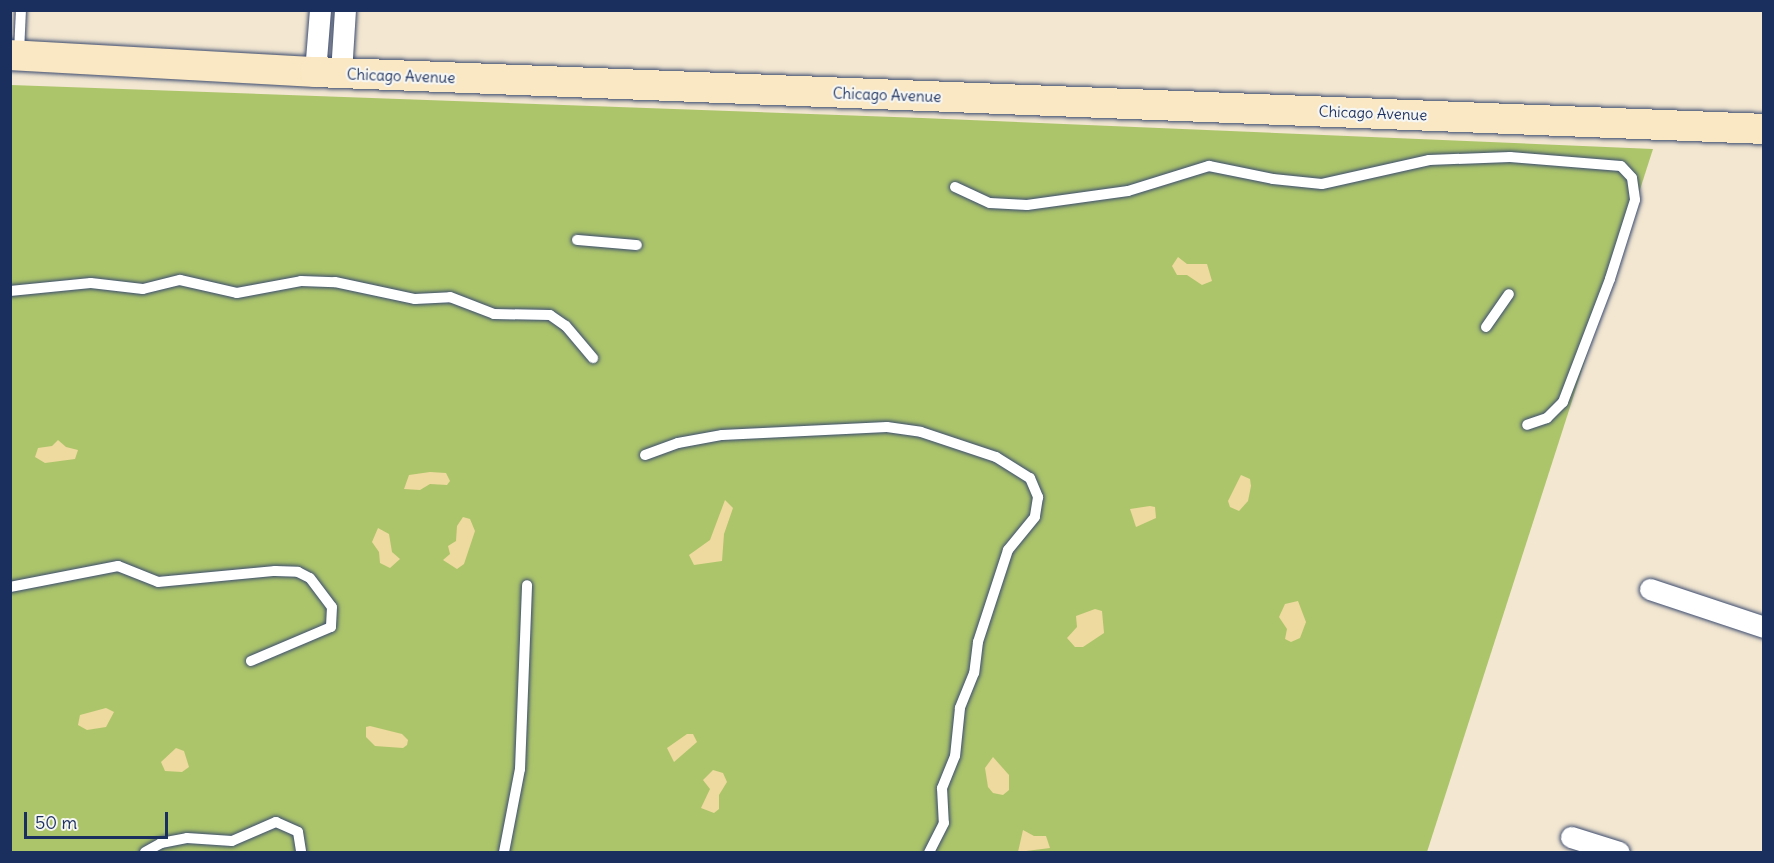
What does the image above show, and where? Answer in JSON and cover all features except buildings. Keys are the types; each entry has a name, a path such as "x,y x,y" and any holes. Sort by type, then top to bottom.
{"main road":[{"name":"Chicago Avenue","path":"15,56 328,73 1764,129"}],"street":[{"path":"320,10 328,73"},
{"path":"328,73 345,10"},
{"path":"1650,589 1764,627"},
{"path":"1571,837 1619,852"}],"lane":[{"path":"15,56 21,10"},
{"path":"955,187 990,203 1027,205 1128,191 1209,166 1273,180 1322,184 1429,160 1510,157 1621,166 1632,178 1635,200 1598,312 1563,402 1547,418 1527,425"},
{"path":"577,240 637,245"},
{"path":"10,291 91,283 143,289 180,280 224,294 301,281 335,282 415,299 450,297 494,314 550,315 566,327 593,358"},
{"path":"1486,327 1509,294"},
{"path":"645,455 678,443 722,435 887,427 921,432 996,457 1030,478 1038,497 1035,516 1008,550 978,642 974,673 960,708 955,756 942,788 944,824 929,852"},
{"path":"10,587 118,566 158,582 275,571 298,572 310,578 333,608 331,627 251,662"},
{"path":"504,852 520,769 527,585"},
{"path":"145,852 162,843 187,838 232,841 276,822 298,832 301,852"}],"green space":[{"path":"11,85 922,118 1653,149 1427,852 11,852"}],"sand":[{"path":"1178,257 1187,264 1207,264 1212,281 1202,285 1187,275 1177,275 1172,266"},
{"path":"58,440 66,447 78,450 75,459 45,463 35,457 38,448 52,446"},
{"path":"430,472 446,473 450,481 447,485 430,484 420,490 404,489 409,475"},
{"path":"1241,475 1250,479 1251,486 1248,501 1239,511 1230,507 1228,501"},
{"path":"725,500 733,508 724,534 722,561 694,565 689,555 710,540"},
{"path":"1155,507 1156,518 1136,527 1130,509"},
{"path":"463,517 470,519 475,531 464,564 457,569 443,560 450,554 448,546 456,541 457,526"},
{"path":"378,528 389,534 392,552 400,559 390,568 380,563 379,552 372,542"},
{"path":"1298,601 1306,622 1300,638 1291,642 1285,639 1287,629 1279,617 1285,604"},
{"path":"1095,609 1102,611 1104,633 1083,647 1075,647 1067,638 1077,627 1076,616"},
{"path":"106,708 114,712 106,727 87,730 78,725 80,715"},
{"path":"366,727 402,734 408,740 407,745 403,748 375,746 366,737"},
{"path":"687,734 693,734 697,742 674,762 667,748"},
{"path":"176,748 184,751 189,767 182,772 165,771 161,762"},
{"path":"993,757 1009,775 1009,790 1003,795 993,793 988,787 985,768"},
{"path":"713,770 723,773 727,782 719,795 719,809 714,813 701,808 710,789 703,780"},
{"path":"1023,830 1034,836 1046,836 1050,848 1018,852"}]}
